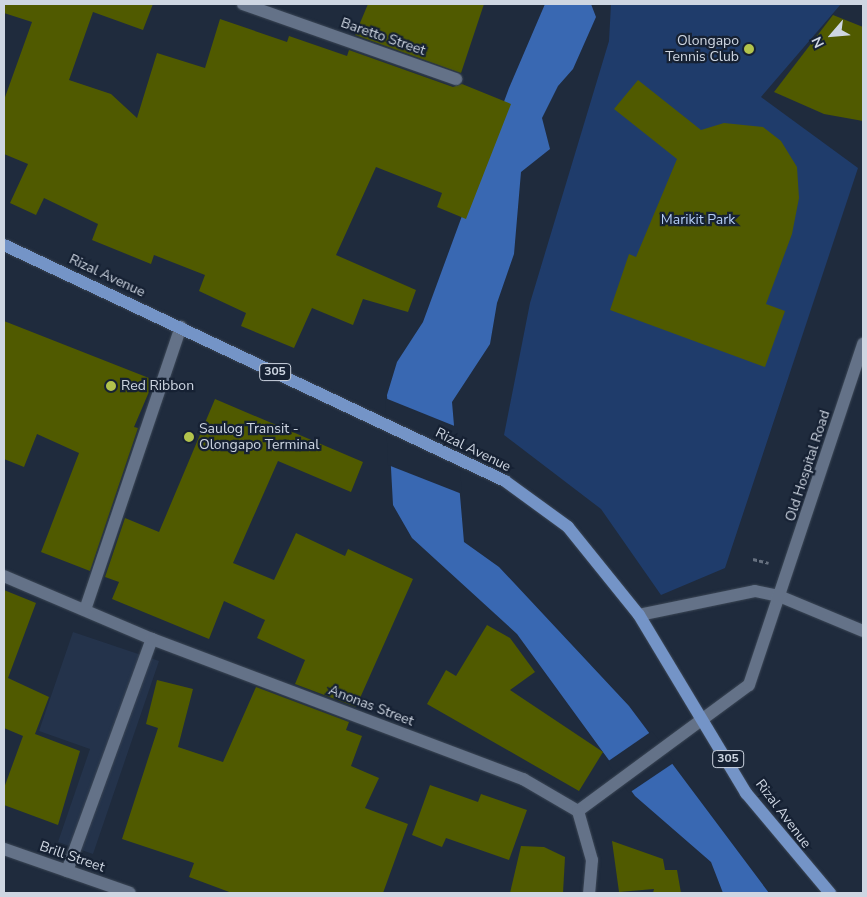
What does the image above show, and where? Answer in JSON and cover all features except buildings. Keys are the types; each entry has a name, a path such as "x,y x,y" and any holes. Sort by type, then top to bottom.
{"main road":[{"name":"Rizal Avenue","path":"4,245 505,481 568,528 639,615 704,718 746,793 830,893"}],"street":[{"name":"Baretto Street","path":"244,4 456,79"},
{"path":"84,610 181,327"},
{"name":"Old Hospital Road","path":"704,718 749,685 863,344"},
{"name":"Anonas Street","path":"4,576 152,639 523,779 578,812"},
{"path":"639,615 755,591 779,596 863,631"},
{"path":"67,871 152,639"},
{"path":"589,893 592,860 578,812 618,778 704,718"},
{"name":"Brill Street","path":"4,849 130,893"}],"shaded area":[{"path":"545,4 591,4 596,17 573,69 558,86 542,118 550,149 521,172 514,254 497,303 490,344 452,402 464,542 499,567 629,706 769,893 723,893 711,862 635,796 517,634 412,538 393,505 387,395 397,362 423,322 509,88"},
{"path":"73,632 159,661 93,854 58,842 90,749 39,731"}],"green space":[{"name":"Marikit Park","path":"611,4 841,4 761,97 858,168 725,568 661,595 601,509 504,435 530,303 609,41"}],"pier":[{"path":"385,398 457,427 462,494 388,465"},
{"path":"652,731 675,762 629,793 607,762"}],"place":[{"name":"Olongapo Tennis Club","path":"749,49"},
{"name":"Red Ribbon","path":"111,386"},
{"name":"Saulog Transit - Olongapo Terminal","path":"189,437"}]}
